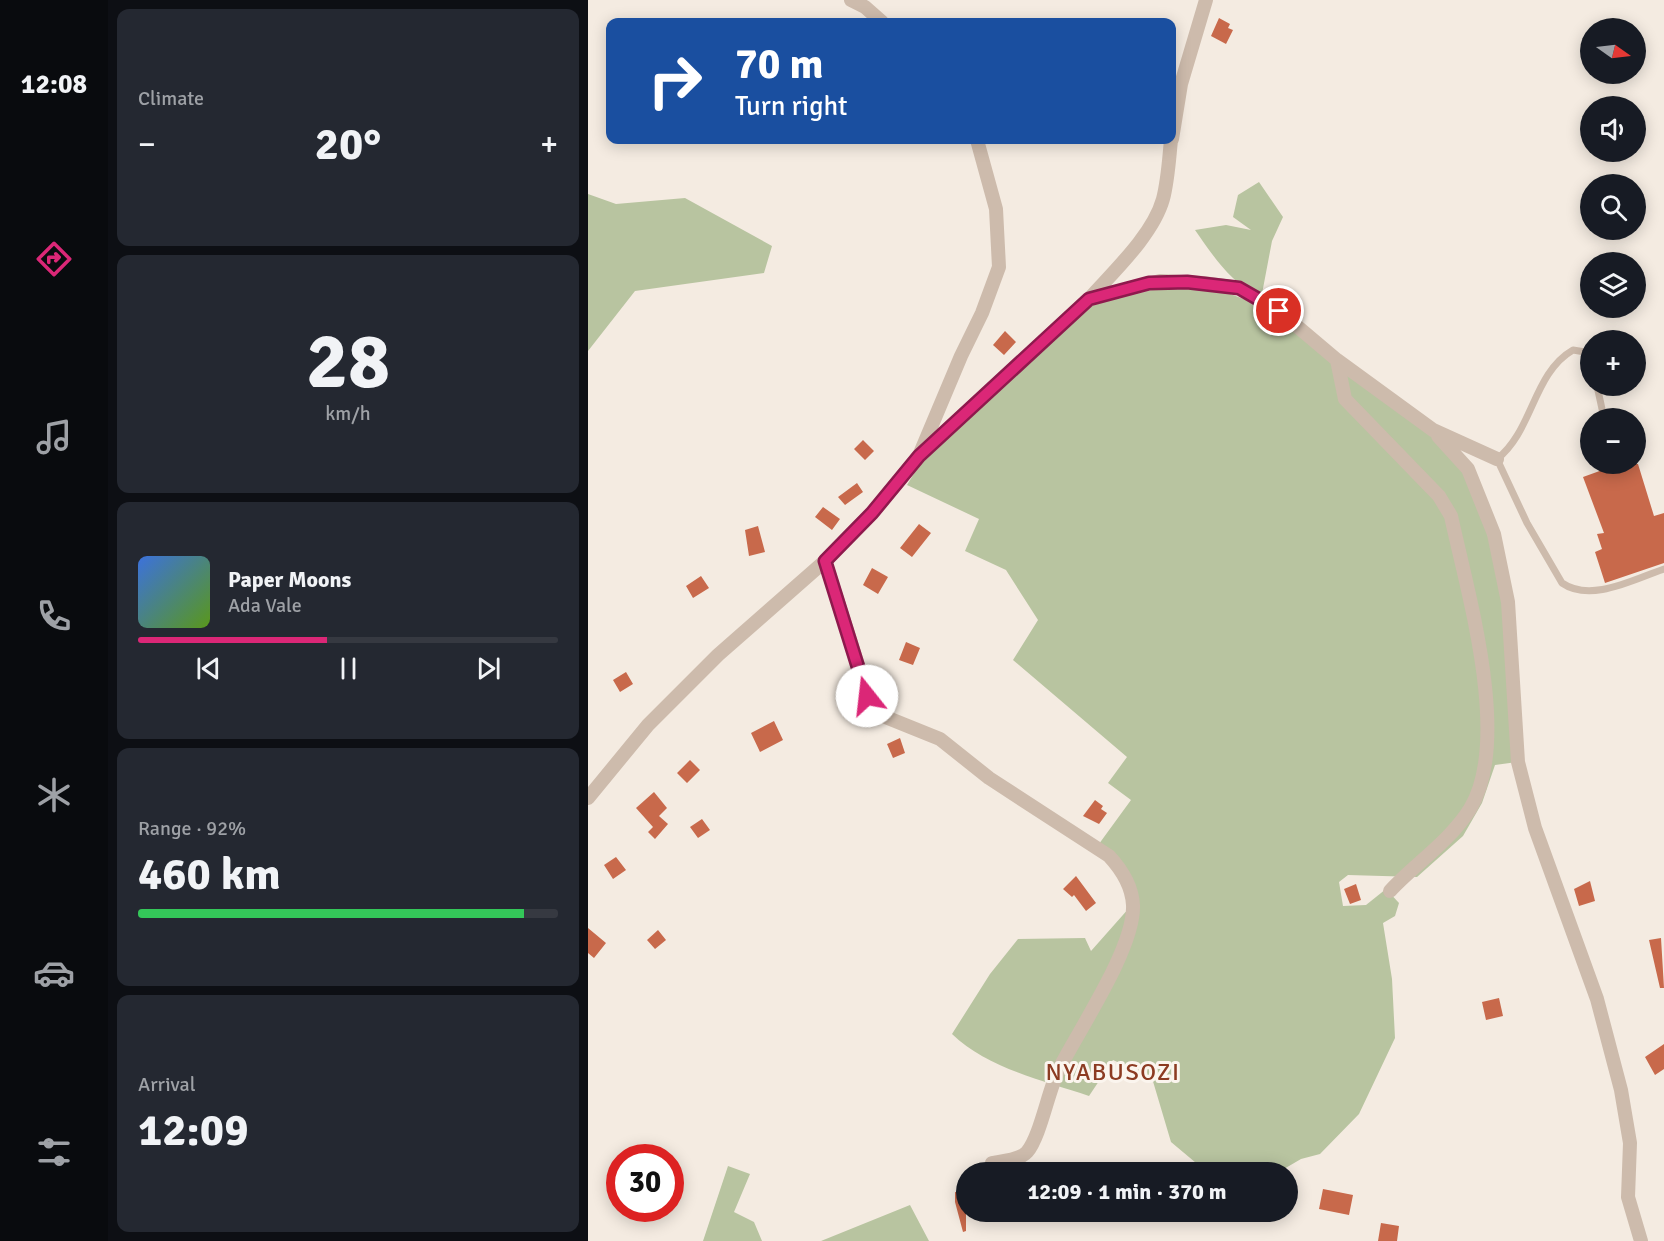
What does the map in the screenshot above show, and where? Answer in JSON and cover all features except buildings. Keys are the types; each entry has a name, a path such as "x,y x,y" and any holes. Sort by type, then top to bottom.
{"street":[{"path":"851,0 865,7 877,18"},
{"path":"1176,112 1181,84 1206,0"},
{"path":"919,456 961,356 982,314 999,267 996,209 978,144"},
{"path":"588,798 648,725 718,655 825,561 872,513 919,456 1089,299 1119,266 1157,214 1166,187 1170,144"},
{"path":"1089,299 1160,281 1203,283 1239,288 1279,311 1337,360 1433,430 1497,459"},
{"path":"1337,360 1345,399 1439,496 1451,516 1484,684 1488,724 1483,768 1475,799 1468,812 1423,861 1390,891"},
{"path":"1433,430 1468,469 1494,534 1508,602 1518,762 1535,828 1596,999 1621,1090 1630,1143 1628,1197 1641,1241"},
{"path":"825,561 873,712 947,744 989,778 1109,856 1124,874 1130,890 1133,905 1130,930 1096,1003 1059,1071 1031,1145 1022,1157 997,1162"}],"lane":[{"path":"1580,351 1573,350 1553,367 1512,444 1497,459 1527,523 1562,583 1571,589 1583,592 1601,590 1664,569"}],"green space":[{"path":"1259,182 1283,217 1272,241 1261,299 1232,277 1195,230 1226,225 1251,230 1233,217 1238,195"},
{"path":"588,194 616,204 685,198 772,246 764,273 635,291 588,351"},
{"path":"1198,282 1268,308 1416,421 1467,468 1508,602 1517,762 1495,765 1482,803 1463,836 1417,877 1348,875 1339,882 1343,906 1366,905 1386,889 1399,903 1395,916 1383,923 1392,979 1395,1038 1359,1114 1320,1154 1296,1162 1195,1162 1171,1142 1152,1078 1113,1060 1089,1096 999,1065 966,1046 952,1034 990,974 1018,939 1085,938 1091,951 1130,907 1120,875 1096,848 1131,800 1108,783 1127,757 1013,660 1038,620 1006,570 965,551 979,519 907,485 921,462 1088,306 1149,285"},
{"path":"728,1166 750,1174 734,1212 754,1222 762,1241 703,1241"},
{"path":"910,1205 929,1241 821,1241"}],"district":[{"name":"NYABUSOZI","path":"1113,1072"}],"route":[{"path":"867,696 825,561 872,513 919,456 1089,299 1160,281 1203,283 1239,288 1279,311"}]}
